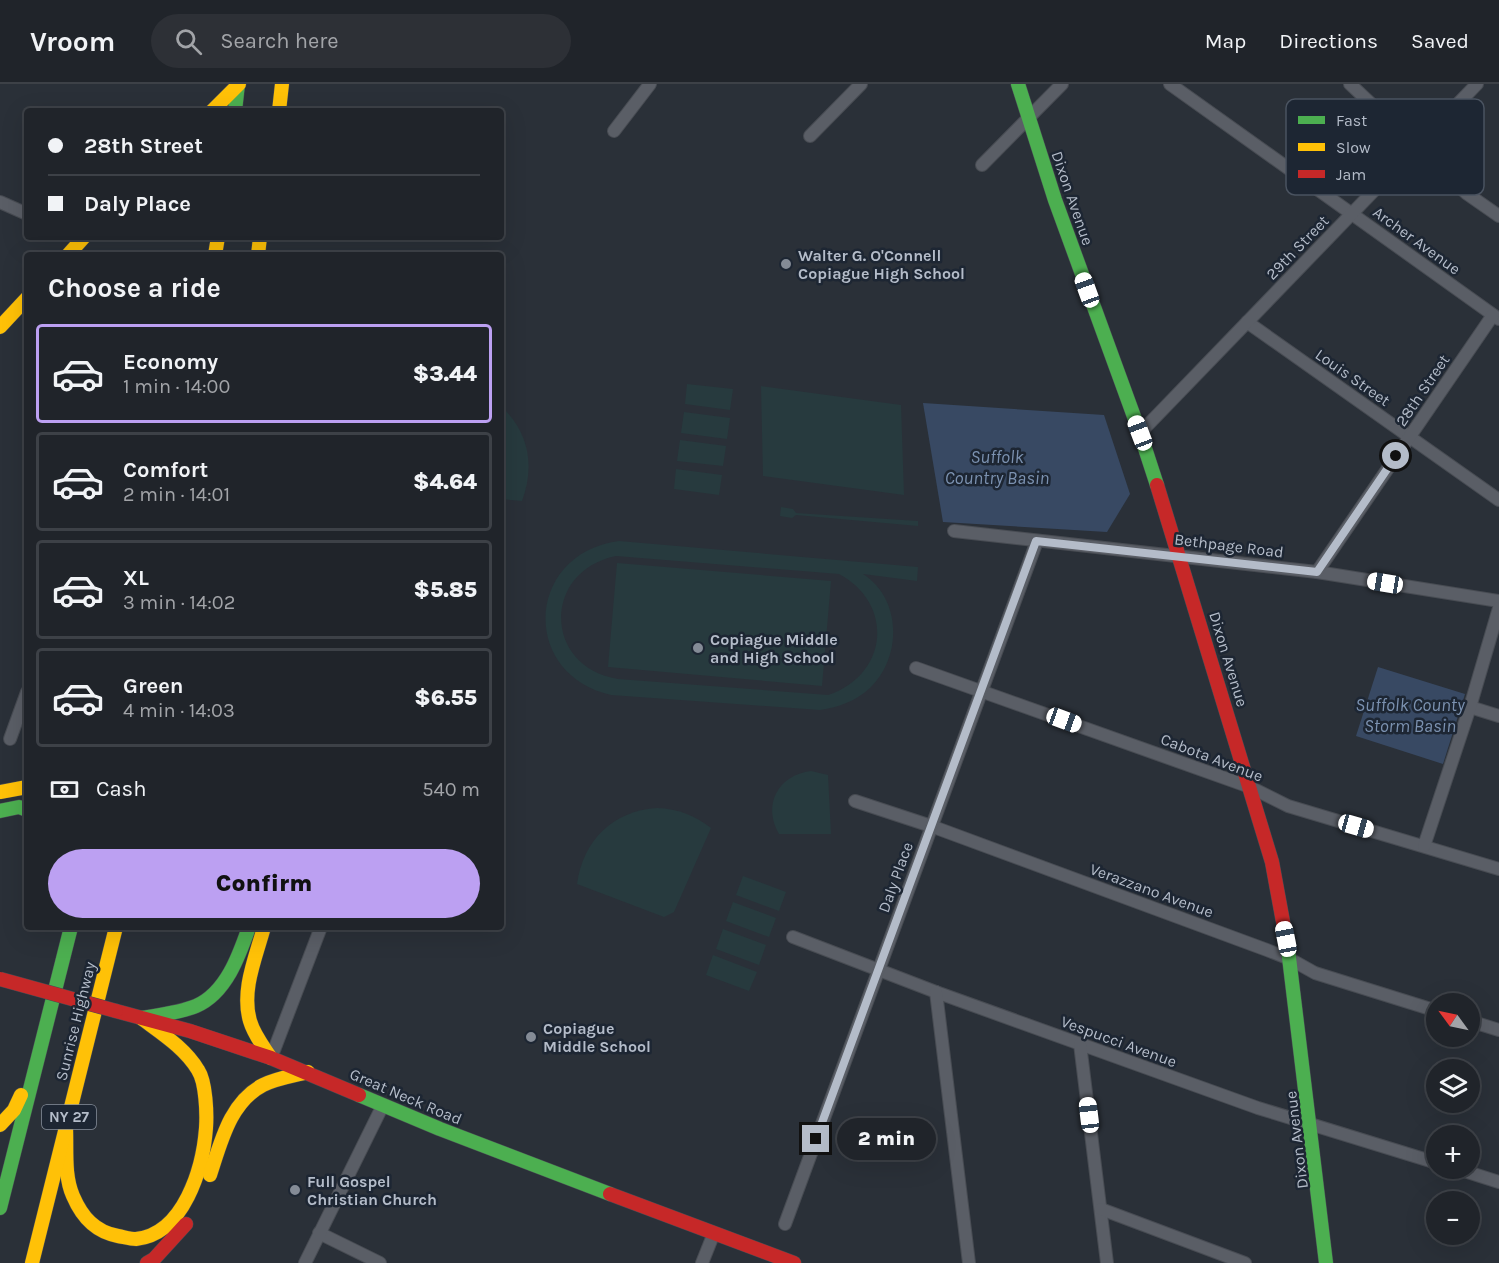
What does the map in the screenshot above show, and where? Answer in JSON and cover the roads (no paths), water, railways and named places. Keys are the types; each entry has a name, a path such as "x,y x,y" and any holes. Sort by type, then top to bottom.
{"main road":[{"path":"215,108 239,84"},
{"path":"235,108 239,84"},
{"path":"279,108 282,84"},
{"name":"Dixon Avenue","path":"1018,84 1054,200 1140,433 1180,556 1272,862 1290,959 1326,1263"},
{"path":"70,252 80,240"},
{"path":"0,327 24,301"},
{"path":"0,792 24,788"},
{"path":"0,811 19,807 24,809"},
{"name":"Sunrise Highway","path":"0,1208 70,930"},
{"name":"Sunrise Highway","path":"32,1263 115,930"},
{"path":"141,1018 199,1005 220,986 232,969 248,930"},
{"path":"263,930 248,979 246,1008 255,1034 271,1058"},
{"name":"Great Neck Road","path":"0,979 190,1031 271,1058 440,1129 794,1263"},
{"path":"66,1128 68,1178 72,1194 85,1219 108,1234 135,1239 159,1232 177,1214 193,1187 204,1154 207,1109 199,1071 172,1041 141,1018"},
{"path":"147,1263 154,1259 190,1219 209,1178 232,1116 242,1100 264,1085 308,1072"},
{"path":"0,1125 14,1110 32,1075"}],"street":[{"path":"614,131 650,84"},
{"path":"810,135 861,84"},
{"path":"982,165 1062,84"},
{"name":"Archer Avenue","path":"1170,84 1286,167"},
{"path":"1350,84 1365,99"},
{"name":"29th Street","path":"1463,99 1477,84"},
{"name":"Archer Avenue","path":"1325,195 1496,317"},
{"name":"29th Street","path":"1140,433 1370,195"},
{"path":"1468,195 1499,216"},
{"path":"0,202 24,213"},
{"name":"28th Street","path":"1317,572 1496,317"},
{"name":"Louis Street","path":"1247,322 1499,500"},
{"name":"Bethpage Road","path":"954,531 1317,572 1499,601"},
{"name":"Daly Place","path":"785,1224 1036,541"},
{"path":"1424,846 1470,707 1499,608"},
{"name":"Cabota Avenue","path":"916,668 1250,787 1288,806 1499,870"},
{"path":"10,739 24,700"},
{"path":"1470,707 1499,716"},
{"name":"Verazzano Avenue","path":"855,801 931,826 1290,959 1315,973 1426,1008"},
{"path":"271,1058 320,930"},
{"name":"Vespucci Avenue","path":"793,937 936,992 1311,1126 1426,1160"},
{"path":"936,992 969,1263"},
{"path":"1480,1024 1499,1030"},
{"path":"1080,1044 1107,1263"},
{"path":"305,1263 383,1105"},
{"path":"1480,1176 1499,1182"},
{"path":"1101,1209 1245,1263"},
{"path":"320,1233 380,1263"},
{"path":"702,1263 714,1233"}],"water":[{"name":"Suffolk Country Basin","path":"923,403 1104,415 1130,494 1107,532 943,522"},
{"name":"Suffolk County Storm Basin","path":"1378,667 1465,694 1443,764 1356,736"}],"place":[{"name":"Walter G. O'Connell Copiague High School","path":"786,264"},
{"name":"Copiague Middle and High School","path":"698,648"},
{"name":"Copiague Middle School","path":"531,1037"},
{"name":"Full Gospel Christian Church","path":"295,1190"}]}
